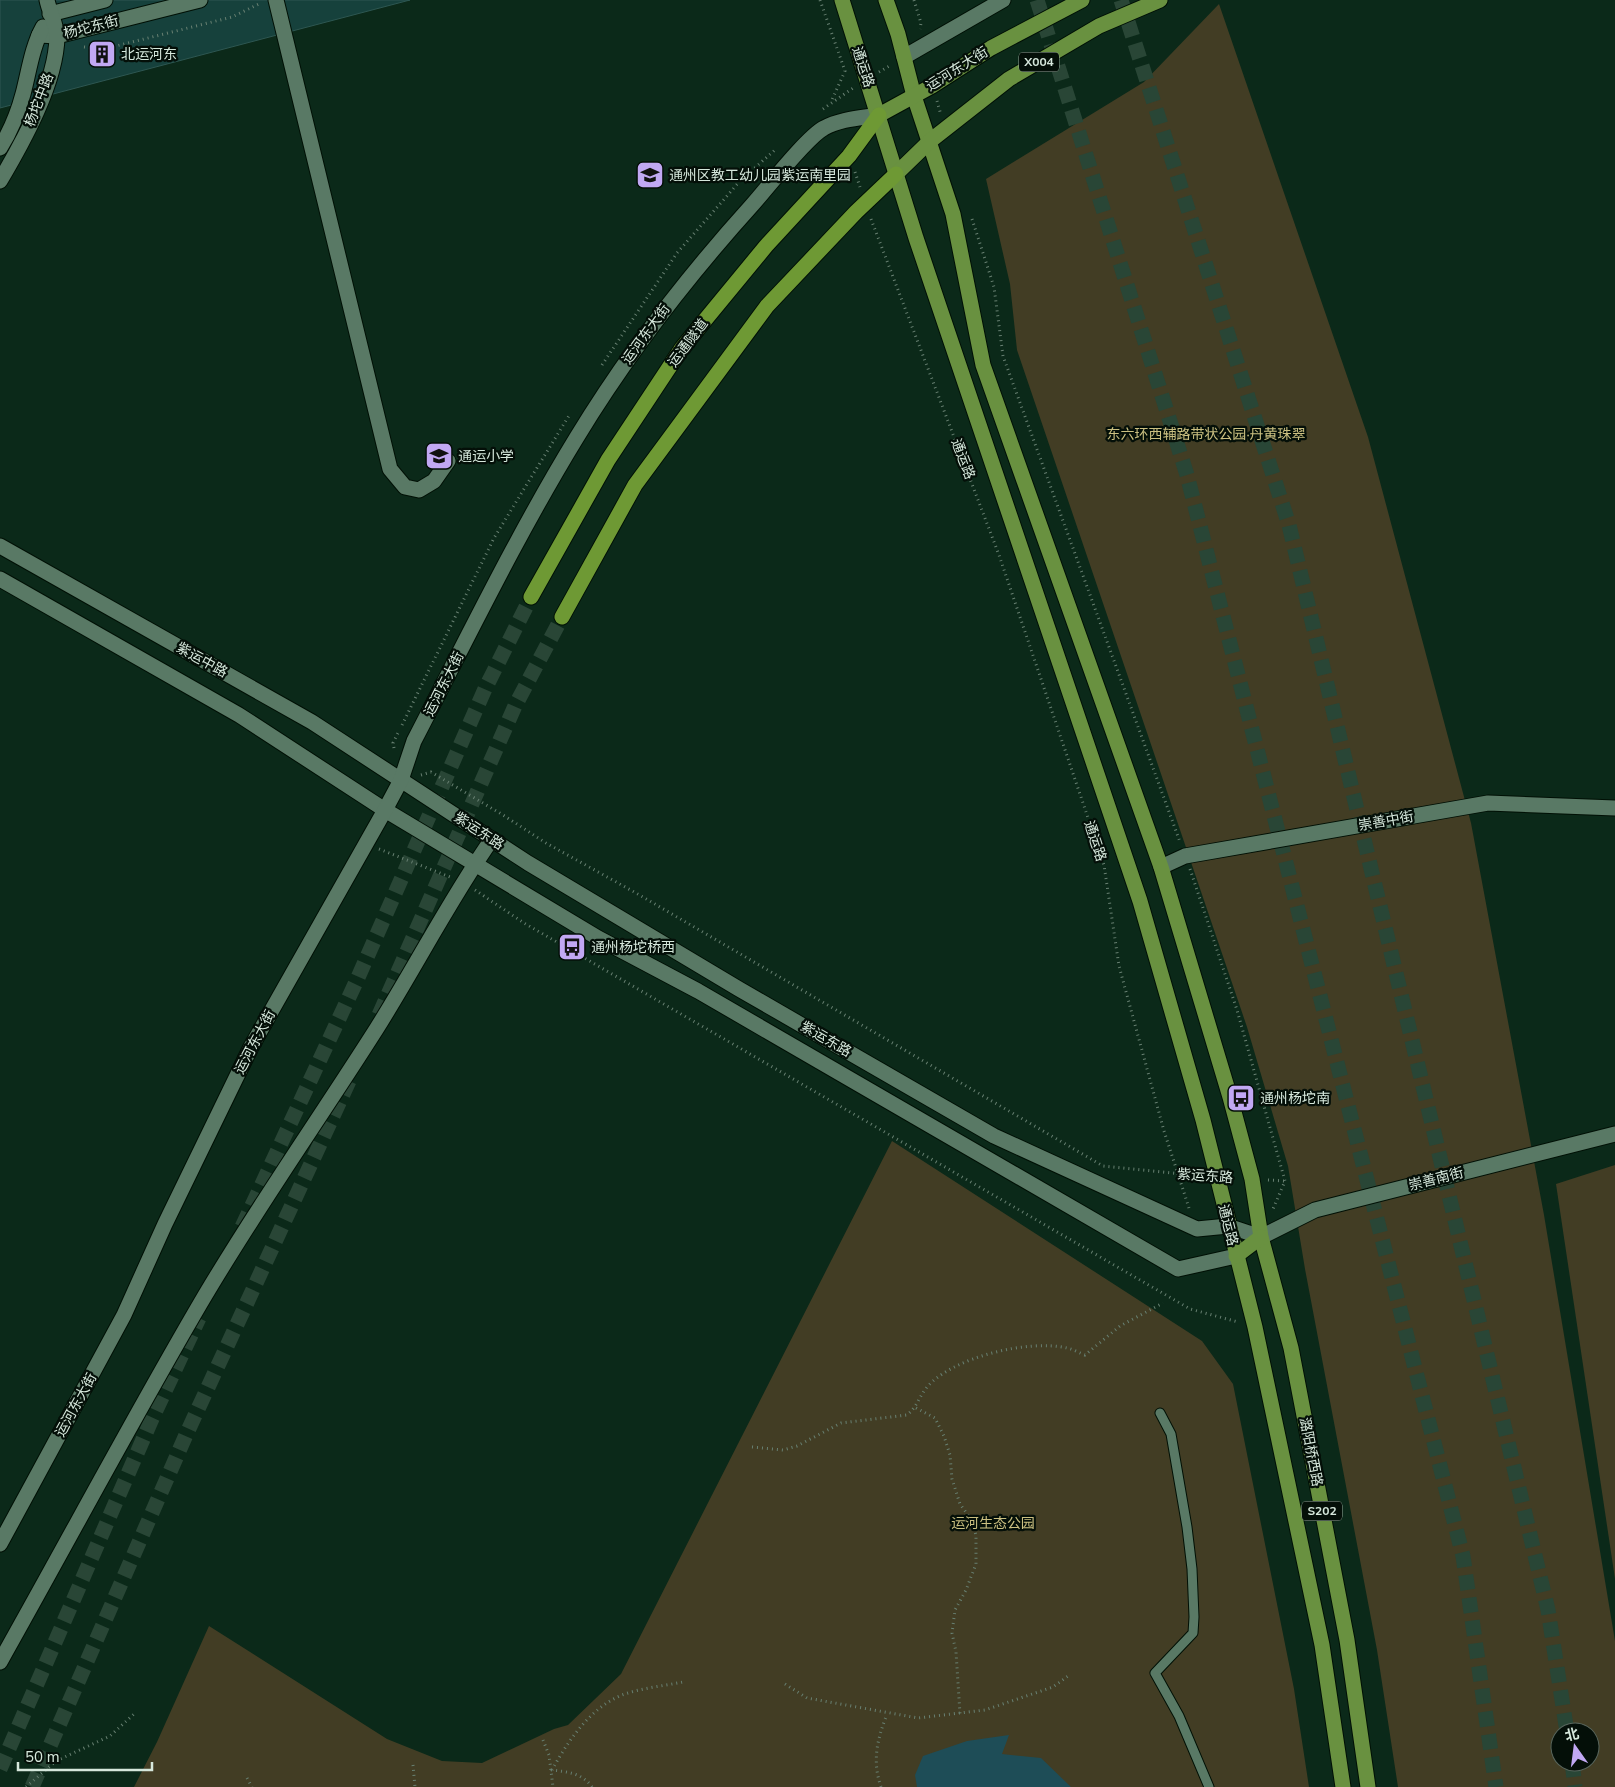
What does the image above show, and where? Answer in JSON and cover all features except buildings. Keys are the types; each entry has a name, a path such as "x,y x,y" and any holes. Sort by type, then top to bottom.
{"highway":[{"name":"运通隧道","path":"531,596 608,460 682,348 766,246 849,156 879,115"},
{"path":"562,617 636,485 767,306 865,203 896,174"}],"main road":[{"name":"杨坨东街","path":"48,7 105,0"},
{"name":"杨坨东街","path":"39,35 56,40 200,0"},
{"path":"276,0 390,469 405,487 420,490 434,481 448,461"},
{"name":"通运路","path":"842,0 896,174 1140,901 1217,1176 1236,1256"},
{"path":"886,0 910,54 914,96 953,214 983,365 1161,867 1230,1097 1252,1179 1261,1237 1228,1226 1197,1229"},
{"path":"910,54 1003,0"},
{"name":"运河东大街","path":"0,1544 124,1315 165,1224 251,1047 401,780 414,741 541,497 621,368 704,258 822,128 838,122 879,115 932,86 991,48 1082,0"},
{"name":"X004","path":"896,174 930,141 1009,79 1098,26 1160,0"},
{"name":"杨坨中路","path":"0,148 9,133 22,97 48,7"},
{"name":"杨坨中路","path":"0,181 40,105 53,62 56,40 48,7"},
{"name":"紫运中路","path":"0,546 312,722 401,780"},
{"path":"0,579 239,716 385,810"},
{"name":"紫运东路","path":"401,780 528,863 731,984 994,1136 1197,1229"},
{"name":"崇善中街","path":"1161,867 1185,856 1488,803 1615,808"},
{"name":"紫运东路","path":"385,810 598,938 698,991 1178,1269 1236,1256 1261,1237"},
{"path":"0,1662 200,1305 272,1186 316,1124 408,979 474,864 492,839"},
{"name":"崇善南街","path":"1261,1237 1315,1210 1615,1134"},
{"name":"潞阳桥西路","path":"1261,1237 1291,1348 1347,1640 1368,1787"},
{"name":"潞阳桥西路","path":"1236,1256 1255,1327 1322,1645 1342,1787"}],"lane":[{"path":"1160,1413 1171,1434 1187,1527 1192,1569 1194,1617 1192,1633 1155,1673 1179,1716 1209,1787"}],"path":[{"name":"杨坨东街","path":"56,40 104,49 232,17 267,0"},
{"name":"通运路","path":"820,0 845,71 831,104 838,122"},
{"path":"910,54 921,23 914,0"},
{"path":"932,86 945,129"},
{"name":"通运路","path":"849,156 865,203 999,555 1104,865 1119,966 1178,1174 1197,1229"},
{"path":"971,217 994,287 1003,356 1185,856 1237,1010 1285,1181 1271,1213"},
{"name":"紫运东路","path":"401,780 430,772 546,843 636,893 1103,1166 1217,1176"},
{"path":"364,843 464,882 532,928 1190,1309 1255,1327"},
{"name":"紫运东路","path":"1252,1179 1285,1181"},
{"path":"752,1447 783,1450 797,1446 841,1423 908,1415 916,1408 927,1388 943,1374 963,1362 1018,1348 1067,1348 1085,1355 1120,1326 1164,1303"},
{"path":"916,1408 935,1418 944,1436 950,1455 952,1479 960,1504 972,1519 976,1535 976,1564 966,1590 954,1610 952,1633 956,1652 960,1714"},
{"path":"785,1684 807,1698 887,1714 918,1718 985,1710 1025,1698 1053,1686 1068,1676"},
{"path":"552,1770 569,1740 600,1708 622,1696 683,1682"},
{"path":"26,1787 56,1761 110,1736 134,1714"},
{"path":"881,1787 875,1770 875,1752 879,1733 887,1714"},
{"path":"543,1740 552,1770 553,1787"},
{"path":"412,1766 415,1787"},
{"path":"552,1770 572,1773 586,1778 592,1787"},
{"path":"247,1778 252,1787"}],"green space":[{"name":"东六环西辅路带状公园·丹黄珠翠","path":"1219,4 1368,437 1471,823 1544,1215 1615,1641 1615,1787 1398,1787 1377,1650 1305,1269 1288,1166 1247,1027 1017,350 1010,284 986,179 1144,82"},
{"name":"运河生态公园","path":"892,1141 1202,1341 1233,1384 1294,1689 1309,1787 134,1787 157,1742 209,1626 387,1739 442,1761 482,1763 554,1729 568,1725 621,1674"},
{"path":"1615,1165 1615,1579 1556,1184"}],"water":[{"path":"1009,1735 1002,1754 1041,1758 1071,1787 917,1787 915,1775 923,1756 967,1741"}],"tunnel":[{"path":"1037,0 1187,475 1463,1556 1496,1787"},
{"path":"1121,0 1289,525 1548,1610 1565,1722"},
{"path":"242,1227 356,982 485,689 531,597"},
{"path":"379,1015 515,706 562,617"},
{"path":"32,1787 186,1435 350,1079"},
{"path":"0,1769 151,1421 199,1318"},
{"path":"1573,1772 1575,1787"}],"place":[{"name":"北运河东","path":"102,54"},
{"name":"通州区教工幼儿园紫运南里园","path":"650,175"},
{"name":"通运小学","path":"439,456"},
{"name":"通州杨坨桥西","path":"572,947"},
{"name":"通州杨坨南","path":"1241,1098"}]}
